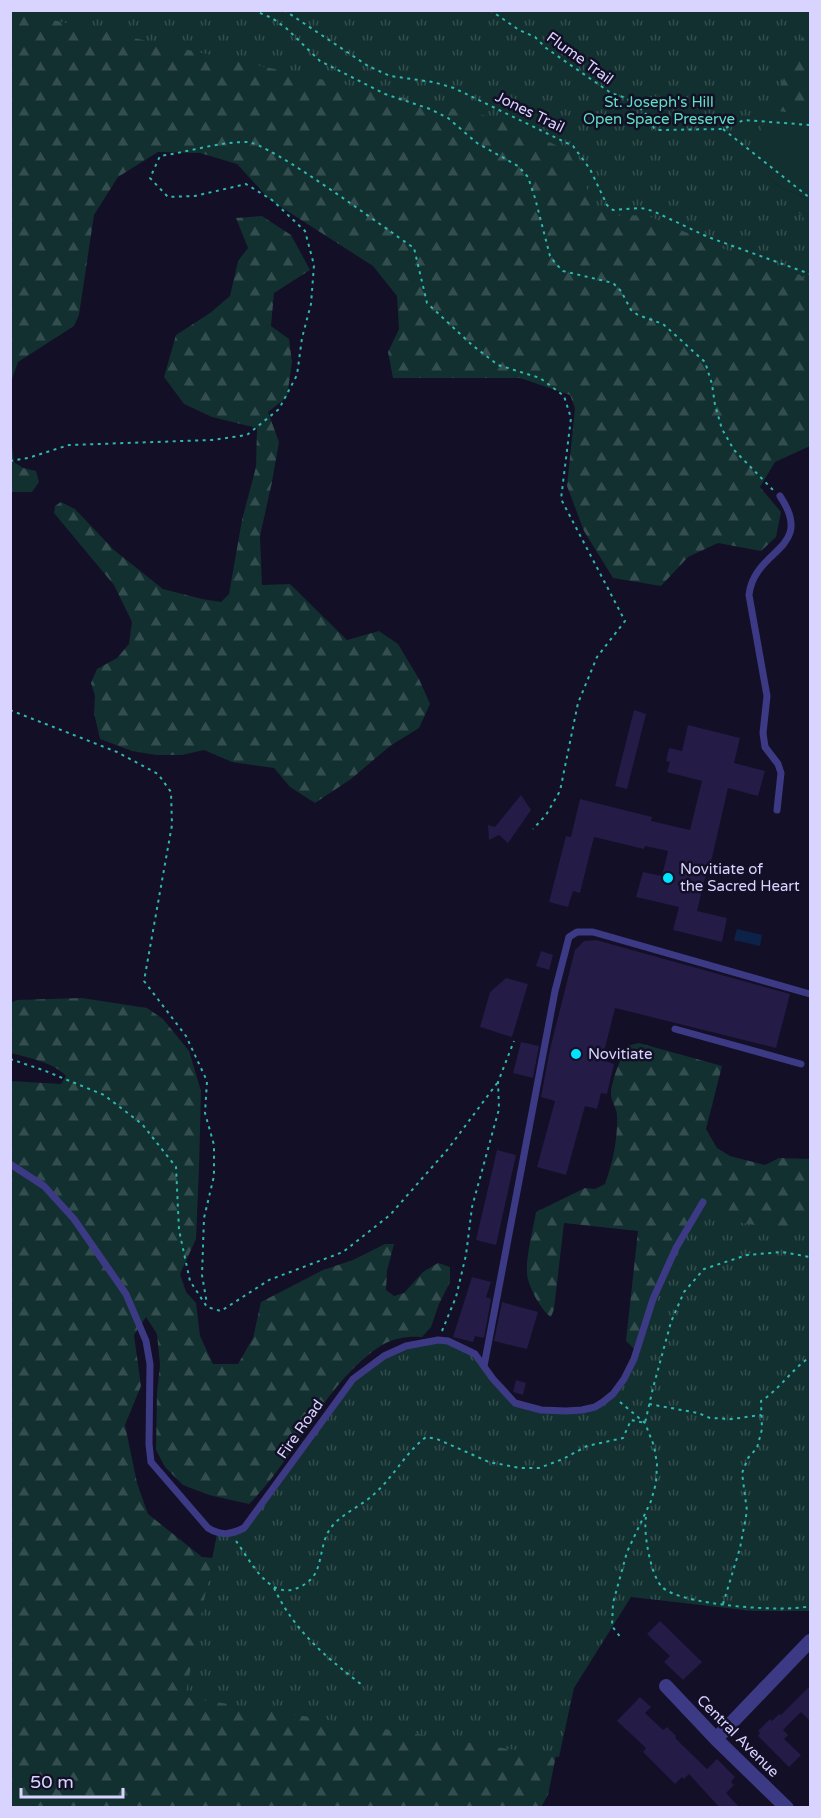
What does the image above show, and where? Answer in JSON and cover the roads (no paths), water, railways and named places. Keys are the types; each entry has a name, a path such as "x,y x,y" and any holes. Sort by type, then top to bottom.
{"street":[{"path":"716,1739 810,1641"},
{"name":"Central Avenue","path":"666,1686 716,1739 787,1808"}],"lane":[{"path":"777,810 781,773 778,764 765,747 763,733 767,696 749,595 756,573 791,533 791,515 780,496"},
{"path":"484,1366 555,991 569,937 577,932 593,932 810,994"},
{"path":"675,1029 801,1064"},
{"name":"Fire Road","path":"10,1164 44,1186 74,1219 126,1294 146,1341 150,1364 149,1443 151,1462 208,1528 217,1534 231,1534 244,1528 353,1379 384,1356 406,1346 438,1340 448,1341 476,1354 515,1403 541,1410 581,1411 595,1407 613,1394 624,1379 653,1299 676,1248 703,1202"}],"water":[{"path":"737,929 762,935 760,946 734,940"}],"place":[{"name":"Novitiate of the Sacred Heart","path":"668,878"},
{"name":"Novitiate","path":"576,1054"}],"park label":[{"name":"St. Joseph's Hill Open Space Preserve","path":"659,110"}]}
